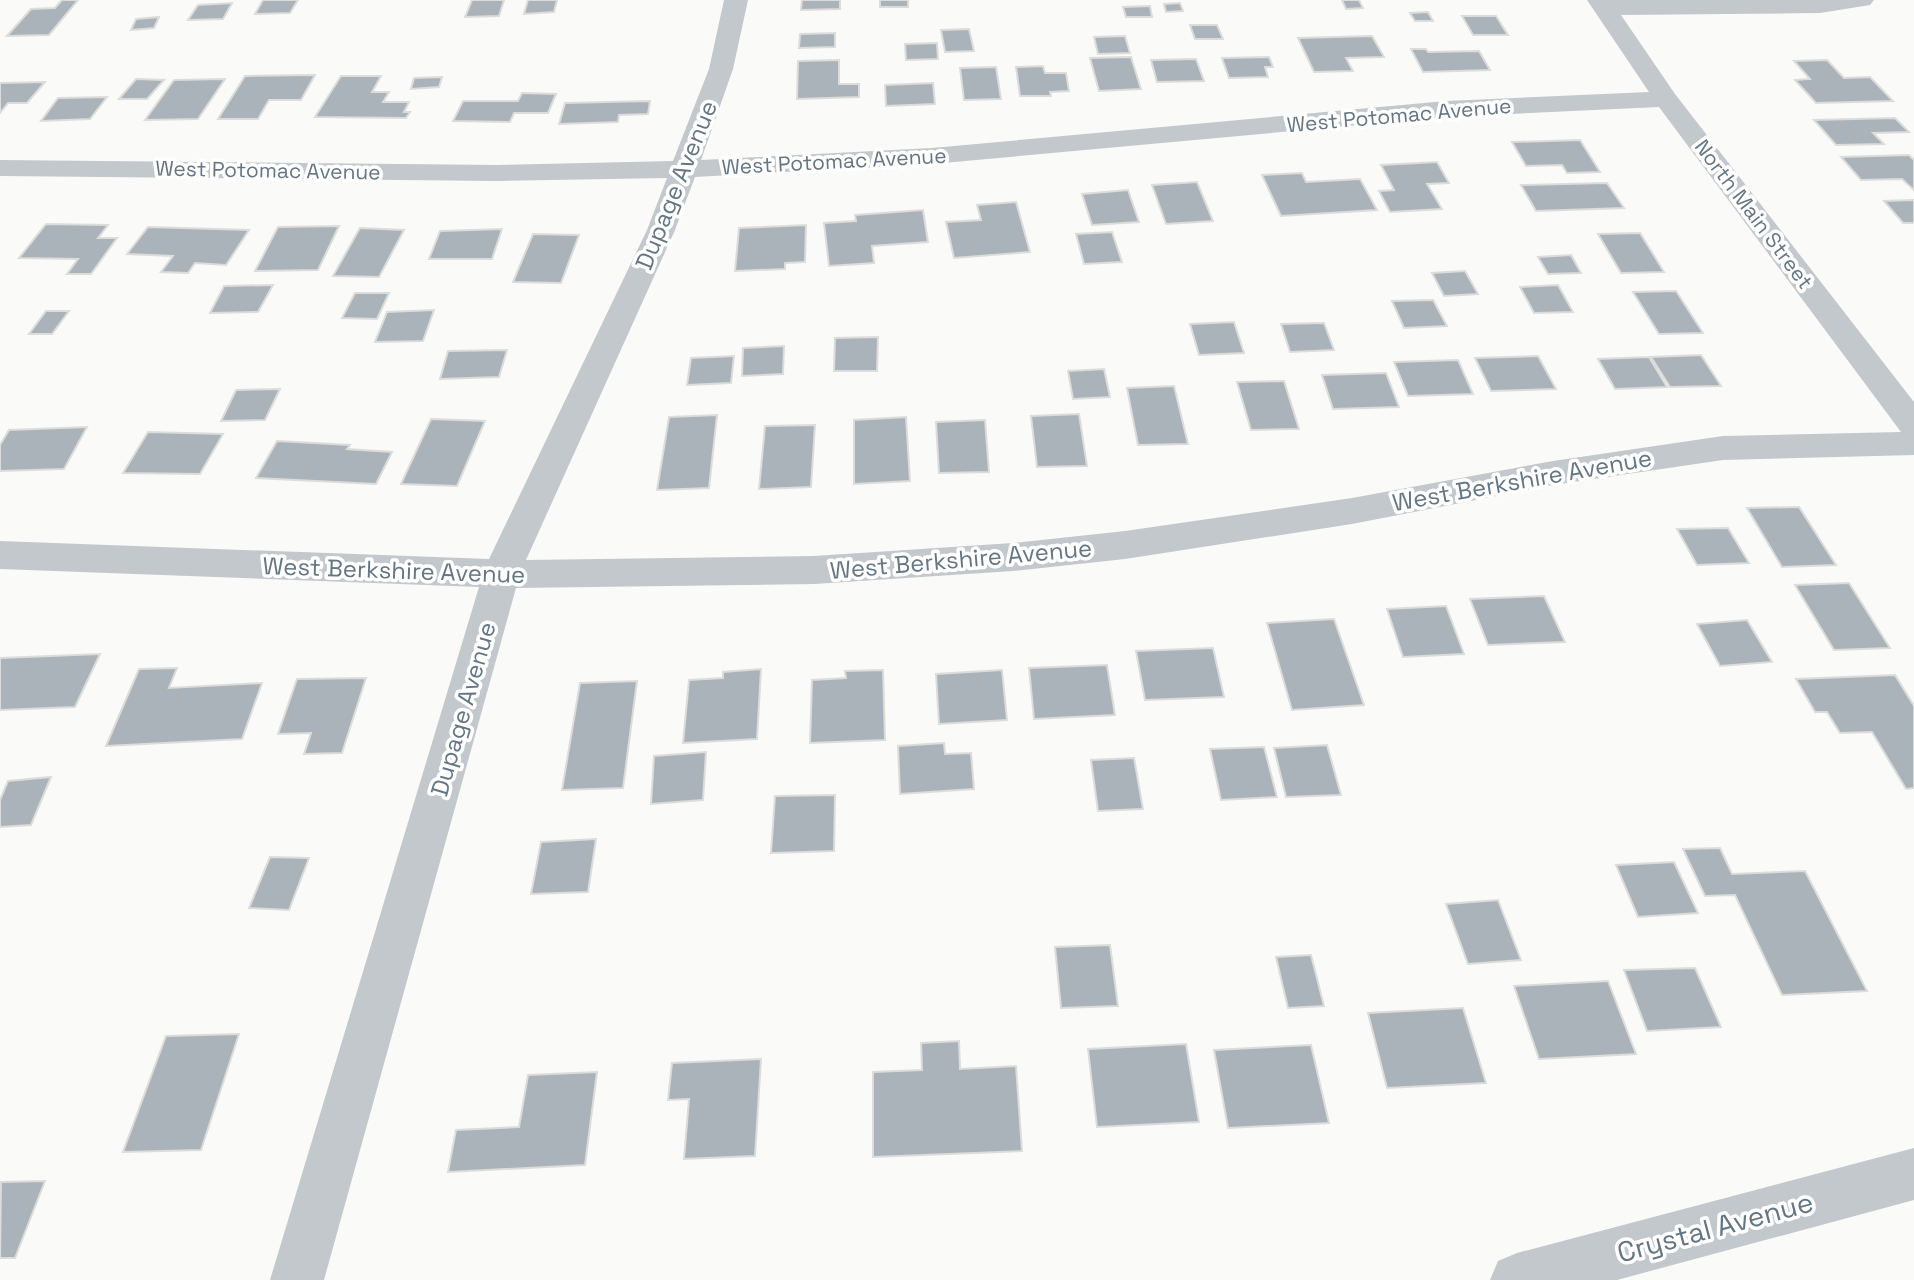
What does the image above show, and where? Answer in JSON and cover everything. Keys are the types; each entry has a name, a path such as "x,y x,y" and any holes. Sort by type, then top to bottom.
{"street":[{"name":"Dupage Avenue","path":"298,1280 501,574 660,230 721,69 736,0"},
{"path":"1602,4 1820,6 1862,0"},
{"name":"North Main Street","path":"1602,4 1666,99 1914,425"},
{"name":"West Potomac Avenue","path":"0,168 497,173 684,169 932,156 1446,109 1666,99"},
{"name":"West Berkshire Avenue","path":"0,555 501,574 814,570 1125,545 1241,529 1671,454 1723,448 1914,443"},
{"name":"Crystal Avenue","path":"1517,1280 1623,1266 1914,1174"}],"building":[{"path":"62,0 78,0 49,35 7,36 31,9 55,8"},
{"path":"263,0 298,0 290,13 255,14"},
{"path":"472,0 504,0 499,16 465,17"},
{"path":"528,0 557,0 554,12 524,14"},
{"path":"802,0 840,0 840,9 801,10"},
{"path":"880,0 908,0 908,7 880,7"},
{"path":"1342,0 1359,0 1363,8 1346,9"},
{"path":"232,3 223,19 188,20 198,5"},
{"path":"1180,3 1183,11 1166,12 1164,4"},
{"path":"1150,6 1152,17 1126,17 1123,7"},
{"path":"1428,12 1433,21 1415,21 1410,13"},
{"path":"1462,16 1496,16 1508,35 1473,35"},
{"path":"159,17 154,28 131,30 136,19"},
{"path":"1190,25 1217,25 1223,39 1195,39"},
{"path":"969,29 974,51 945,52 941,30"},
{"path":"835,33 835,47 799,48 800,34"},
{"path":"1125,36 1130,53 1098,54 1094,37"},
{"path":"1372,36 1384,57 1346,58 1353,71 1314,72 1298,38"},
{"path":"937,43 938,59 906,60 905,44"},
{"path":"1411,49 1426,49 1428,52 1479,51 1490,70 1423,72"},
{"path":"1131,57 1141,89 1099,91 1090,58"},
{"path":"1269,57 1273,67 1265,67 1268,77 1229,78 1222,58"},
{"path":"1196,59 1204,81 1157,82 1151,60"},
{"path":"839,60 839,84 859,84 859,97 797,99 798,61"},
{"path":"1827,60 1844,78 1870,77 1893,101 1816,103 1795,80 1810,79 1794,61"},
{"path":"1043,66 1045,73 1066,73 1069,91 1050,92 1051,96 1020,96 1016,67"},
{"path":"996,67 1001,99 964,100 960,68"},
{"path":"315,75 301,100 269,100 258,119 218,119 245,76"},
{"path":"341,76 381,76 372,92 389,92 383,102 409,102 404,112 410,112 406,118 315,117"},
{"path":"442,77 439,87 411,89 414,78"},
{"path":"136,79 164,80 147,99 119,99"},
{"path":"225,79 198,119 145,120 174,80"},
{"path":"45,82 27,103 8,103 0,113 0,83"},
{"path":"933,83 935,104 886,106 885,85"},
{"path":"522,93 556,94 548,113 514,113 510,122 453,121 463,101 518,101"},
{"path":"107,97 90,119 41,121 58,98"},
{"path":"650,101 648,114 619,115 618,122 559,124 565,103"},
{"path":"1895,118 1909,132 1873,133 1884,144 1836,145 1814,120"},
{"path":"1580,140 1600,172 1567,173 1562,165 1526,166 1512,142"},
{"path":"1909,155 1914,160 1914,190 1902,179 1861,180 1841,157"},
{"path":"1437,162 1449,183 1427,184 1442,209 1390,212 1379,191 1394,190 1381,165"},
{"path":"1302,173 1306,182 1360,179 1377,210 1281,216 1262,175"},
{"path":"1197,182 1213,221 1166,224 1152,185"},
{"path":"1607,183 1624,208 1536,211 1521,185"},
{"path":"1128,190 1139,222 1092,225 1082,194"},
{"path":"1914,200 1914,223 1903,223 1884,201"},
{"path":"1016,202 1030,252 954,258 946,222 981,220 977,205"},
{"path":"923,210 928,242 872,246 874,263 829,266 824,223 856,221 855,215"},
{"path":"46,224 108,225 98,238 117,238 91,274 67,274 78,259 19,258"},
{"path":"806,225 805,262 785,263 785,269 735,271 739,228"},
{"path":"339,226 318,270 255,271 278,227"},
{"path":"148,227 249,230 226,265 195,263 188,273 161,272 173,256 127,254"},
{"path":"360,228 404,230 379,277 333,276"},
{"path":"502,229 492,259 429,259 440,231"},
{"path":"1112,232 1122,262 1084,264 1076,234"},
{"path":"1640,233 1664,272 1621,273 1598,234"},
{"path":"533,234 579,235 561,283 513,282"},
{"path":"1571,255 1581,273 1548,274 1538,257"},
{"path":"1465,271 1478,294 1444,296 1432,273"},
{"path":"273,285 258,312 210,313 224,286"},
{"path":"1558,285 1573,312 1534,313 1520,287"},
{"path":"1676,291 1703,333 1659,334 1633,292"},
{"path":"355,293 389,293 377,319 342,318"},
{"path":"1433,300 1447,326 1404,328 1392,301"},
{"path":"434,310 423,341 375,342 387,312"},
{"path":"46,311 69,311 52,334 29,334"},
{"path":"1234,322 1244,353 1199,355 1190,324"},
{"path":"1324,323 1334,350 1290,352 1281,324"},
{"path":"878,337 877,371 834,371 835,338"},
{"path":"784,346 783,374 742,376 743,348"},
{"path":"507,350 499,377 440,379 448,351"},
{"path":"1701,355 1721,386 1670,387 1651,357"},
{"path":"734,356 731,383 687,385 691,358"},
{"path":"1538,356 1556,389 1491,391 1475,358"},
{"path":"1649,357 1667,387 1615,389 1598,359"},
{"path":"1458,360 1473,394 1408,396 1394,362"},
{"path":"1104,369 1110,397 1073,399 1068,371"},
{"path":"1386,373 1399,407 1333,409 1322,375"},
{"path":"1284,381 1299,429 1251,430 1237,382"},
{"path":"1174,386 1188,444 1138,445 1127,388"},
{"path":"280,389 265,420 221,421 236,390"},
{"path":"1079,414 1087,466 1037,467 1031,416"},
{"path":"717,415 709,488 657,490 669,417"},
{"path":"906,417 910,481 854,484 854,420"},
{"path":"431,419 485,421 457,486 401,484"},
{"path":"985,420 989,472 939,473 936,422"},
{"path":"815,425 811,487 759,489 765,426"},
{"path":"87,427 64,469 0,471 0,445 9,430"},
{"path":"148,432 223,434 200,474 123,473"},
{"path":"277,441 350,445 347,449 392,452 376,484 256,478"},
{"path":"1799,507 1836,565 1782,567 1747,508"},
{"path":"1728,528 1749,563 1697,565 1677,529"},
{"path":"1849,583 1890,648 1834,650 1795,585"},
{"path":"1544,596 1565,642 1488,645 1470,599"},
{"path":"1446,606 1464,654 1403,657 1387,609"},
{"path":"1334,619 1364,705 1292,710 1267,623"},
{"path":"1747,620 1772,662 1720,666 1697,624"},
{"path":"1213,648 1224,697 1145,700 1136,651"},
{"path":"100,654 75,707 0,710 0,658"},
{"path":"1107,665 1115,715 1034,719 1029,668"},
{"path":"177,668 169,688 262,683 242,739 106,746 139,669"},
{"path":"761,669 757,739 683,743 689,680 723,678 723,672"},
{"path":"883,670 885,740 810,743 812,680 846,678 845,671"},
{"path":"1002,670 1007,720 939,724 936,674"},
{"path":"1895,675 1914,706 1914,788 1906,789 1872,732 1840,733 1827,712 1815,712 1796,679"},
{"path":"366,678 342,753 304,754 311,733 278,734 297,679"},
{"path":"637,681 623,788 562,790 580,683"},
{"path":"944,743 945,754 971,753 974,789 900,794 898,746"},
{"path":"1327,745 1341,795 1286,797 1274,748"},
{"path":"1264,747 1277,797 1221,800 1210,749"},
{"path":"706,752 703,800 651,804 654,756"},
{"path":"1134,758 1143,809 1098,811 1091,760"},
{"path":"51,777 31,825 0,827 0,800 8,781"},
{"path":"835,795 834,851 771,853 775,796"},
{"path":"596,839 588,892 531,894 541,842"},
{"path":"1720,848 1732,874 1805,871 1867,991 1782,995 1735,895 1705,896 1683,849"},
{"path":"270,857 309,858 289,910 249,908"},
{"path":"1674,862 1698,913 1638,917 1616,865"},
{"path":"1498,900 1521,960 1468,964 1446,904"},
{"path":"1110,945 1118,1006 1061,1008 1055,947"},
{"path":"1311,955 1324,1006 1288,1008 1276,957"},
{"path":"1695,968 1721,1027 1647,1031 1624,970"},
{"path":"1608,981 1636,1054 1539,1059 1514,986"},
{"path":"1463,1008 1486,1083 1387,1088 1368,1013"},
{"path":"239,1034 201,1150 123,1152 166,1036"},
{"path":"959,1041 960,1069 1016,1066 1022,1151 873,1157 873,1072 922,1070 921,1043"},
{"path":"1186,1044 1199,1122 1097,1127 1088,1049"},
{"path":"1311,1045 1329,1123 1228,1128 1214,1050"},
{"path":"761,1059 755,1156 684,1159 689,1099 668,1100 672,1063"},
{"path":"597,1072 585,1165 448,1172 456,1130 519,1127 528,1075"},
{"path":"45,1181 15,1258 0,1258 1,1182"}]}
